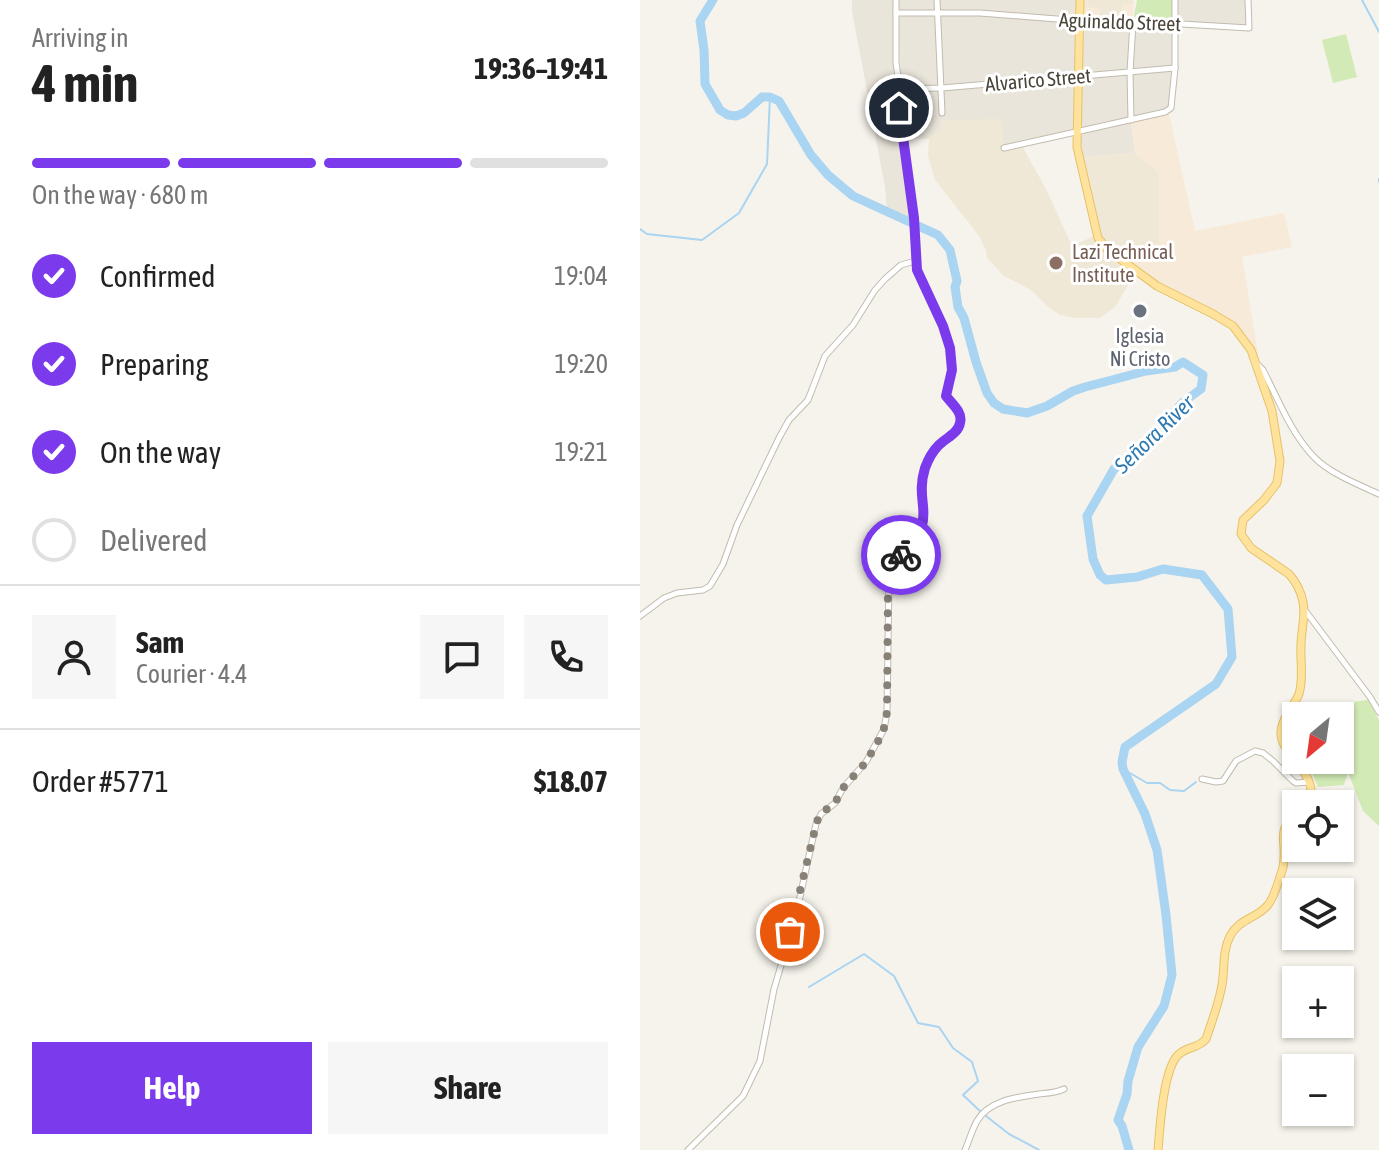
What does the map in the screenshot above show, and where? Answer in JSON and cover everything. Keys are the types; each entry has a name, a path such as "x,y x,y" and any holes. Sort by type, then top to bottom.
{"main road":[{"path":"1080,0 1077,147 1096,233 1102,244 1157,286 1233,326 1251,350 1274,419 1280,467 1275,487 1244,518 1241,534 1251,548 1280,566 1299,590 1304,609 1301,648 1303,675 1298,697 1281,733 1282,740 1309,782 1310,790"},
{"path":"1158,1150 1164,1093 1171,1066 1178,1054 1201,1045 1206,1039 1222,989 1225,947 1238,924 1264,909 1273,897 1284,862"}],"street":[{"path":"688,1150 743,1096 753,1077 762,1053 774,989 802,891 816,824 866,762 885,725 891,572 895,562 916,540 923,525 923,479 927,464 936,448 957,430 961,422 957,410 946,396 952,370 950,348 915,261 914,218 899,108 896,0"},
{"path":"937,0 942,113"},
{"path":"1004,148 1165,112 1172,105 1175,0"},
{"name":"Aguinaldo Street","path":"896,13 980,13 1080,21 1249,28 1248,0"},
{"path":"1131,120 1133,22"},
{"name":"Alvarico Street","path":"900,89 1175,68"},
{"path":"640,616 664,598 710,586 723,564 757,481 788,422 808,400 825,356 853,325 887,277 901,265 915,261"},
{"path":"1257,364 1300,439 1316,459 1345,478 1379,494"},
{"path":"1304,609 1379,712"},
{"path":"1202,779 1223,781 1236,761 1259,751 1271,758 1296,783 1309,782"},
{"path":"965,1150 985,1111 998,1103 1064,1089"}],"shaded area":[{"path":"852,0 893,0 901,138 912,220 887,210"},
{"path":"897,0 936,0 936,12 897,12"},
{"path":"938,0 1078,0 1077,17 938,12"},
{"path":"1083,0 1134,0 1132,21 1082,19"},
{"path":"1085,0 1132,0 1132,4 1123,4 1122,20 1100,19 1100,8 1085,7"},
{"path":"1178,0 1246,0 1246,27 1178,22"},
{"path":"898,14 935,15 940,86 904,87 901,84"},
{"path":"940,15 991,15 1077,22 1076,74 945,85"},
{"path":"1082,23 1131,23 1128,70 1081,73"},
{"path":"1137,24 1173,25 1174,65 1132,69 1134,28"},
{"path":"1173,70 1170,105 1166,111 1135,117 1132,73"},
{"path":"1129,74 1130,118 1081,128 1083,78"},
{"path":"1076,78 1076,129 1004,147 941,120 942,132 936,132 929,139 907,138 901,102 904,93"},
{"path":"1169,114 1195,231 1284,213 1292,247 1242,257 1259,360 1246,336 1229,319 1149,279 1107,245 1159,174 1135,153 1131,122"},
{"path":"1002,119 1004,149 1022,146 1072,246 1094,236 1109,254 1134,275 1115,307 1100,318 1060,315 1031,290 1004,276 987,258 979,236 935,180 928,156 929,139 936,132 942,132 941,120"},
{"path":"1131,122 1135,153 1083,157 1080,133"},
{"path":"1135,153 1159,173 1159,246 1107,245 1101,237 1083,157"}],"green space":[{"path":"1137,0 1174,0 1173,21 1136,20"},
{"path":"1346,34 1357,77 1333,83 1322,40"},
{"path":"1368,700 1379,720 1379,826 1363,811 1349,774 1354,774 1352,702"},
{"path":"1313,774 1347,774 1344,785 1318,787"}],"waterway":[{"name":"Señora River","path":"713,0 700,21 705,84 720,110 736,116 762,97 779,101 811,155 828,175 853,196 938,235 950,250 957,281 958,307 987,393 994,403 1003,409 1027,413 1085,387 1175,367 1183,362 1203,375 1201,389 1182,403 1152,437 1114,469 1087,516 1093,559 1100,575 1106,580 1137,577 1163,569 1202,575 1228,609 1232,657 1216,684 1125,747 1123,769 1145,814 1157,850 1172,975 1164,1006 1138,1047 1118,1120 1129,1150"},
{"path":"1362,0 1379,32"},
{"path":"640,229 647,234 702,240 739,213 767,164 770,97"},
{"path":"1123,769 1147,783 1160,783 1170,790 1184,791 1196,782"},
{"path":"809,987 864,954 894,976 918,1023 939,1027 953,1048 972,1062 978,1081 963,1095 980,1111"},
{"path":"986,1116 1009,1134 1039,1150"}],"way so far":[{"path":"790,932 817,821 866,762 884,729 889,660 888,585 892,568 901,555"}],"place":[{"name":"Lazi Technical Institute","path":"1056,263"},
{"name":"Iglesia Ni Cristo","path":"1140,311"}],"route":[{"path":"899,108 914,218 915,261 950,348 952,370 946,396 961,420 957,430 936,448 927,464 923,479 924,521 916,540 901,555"}]}
